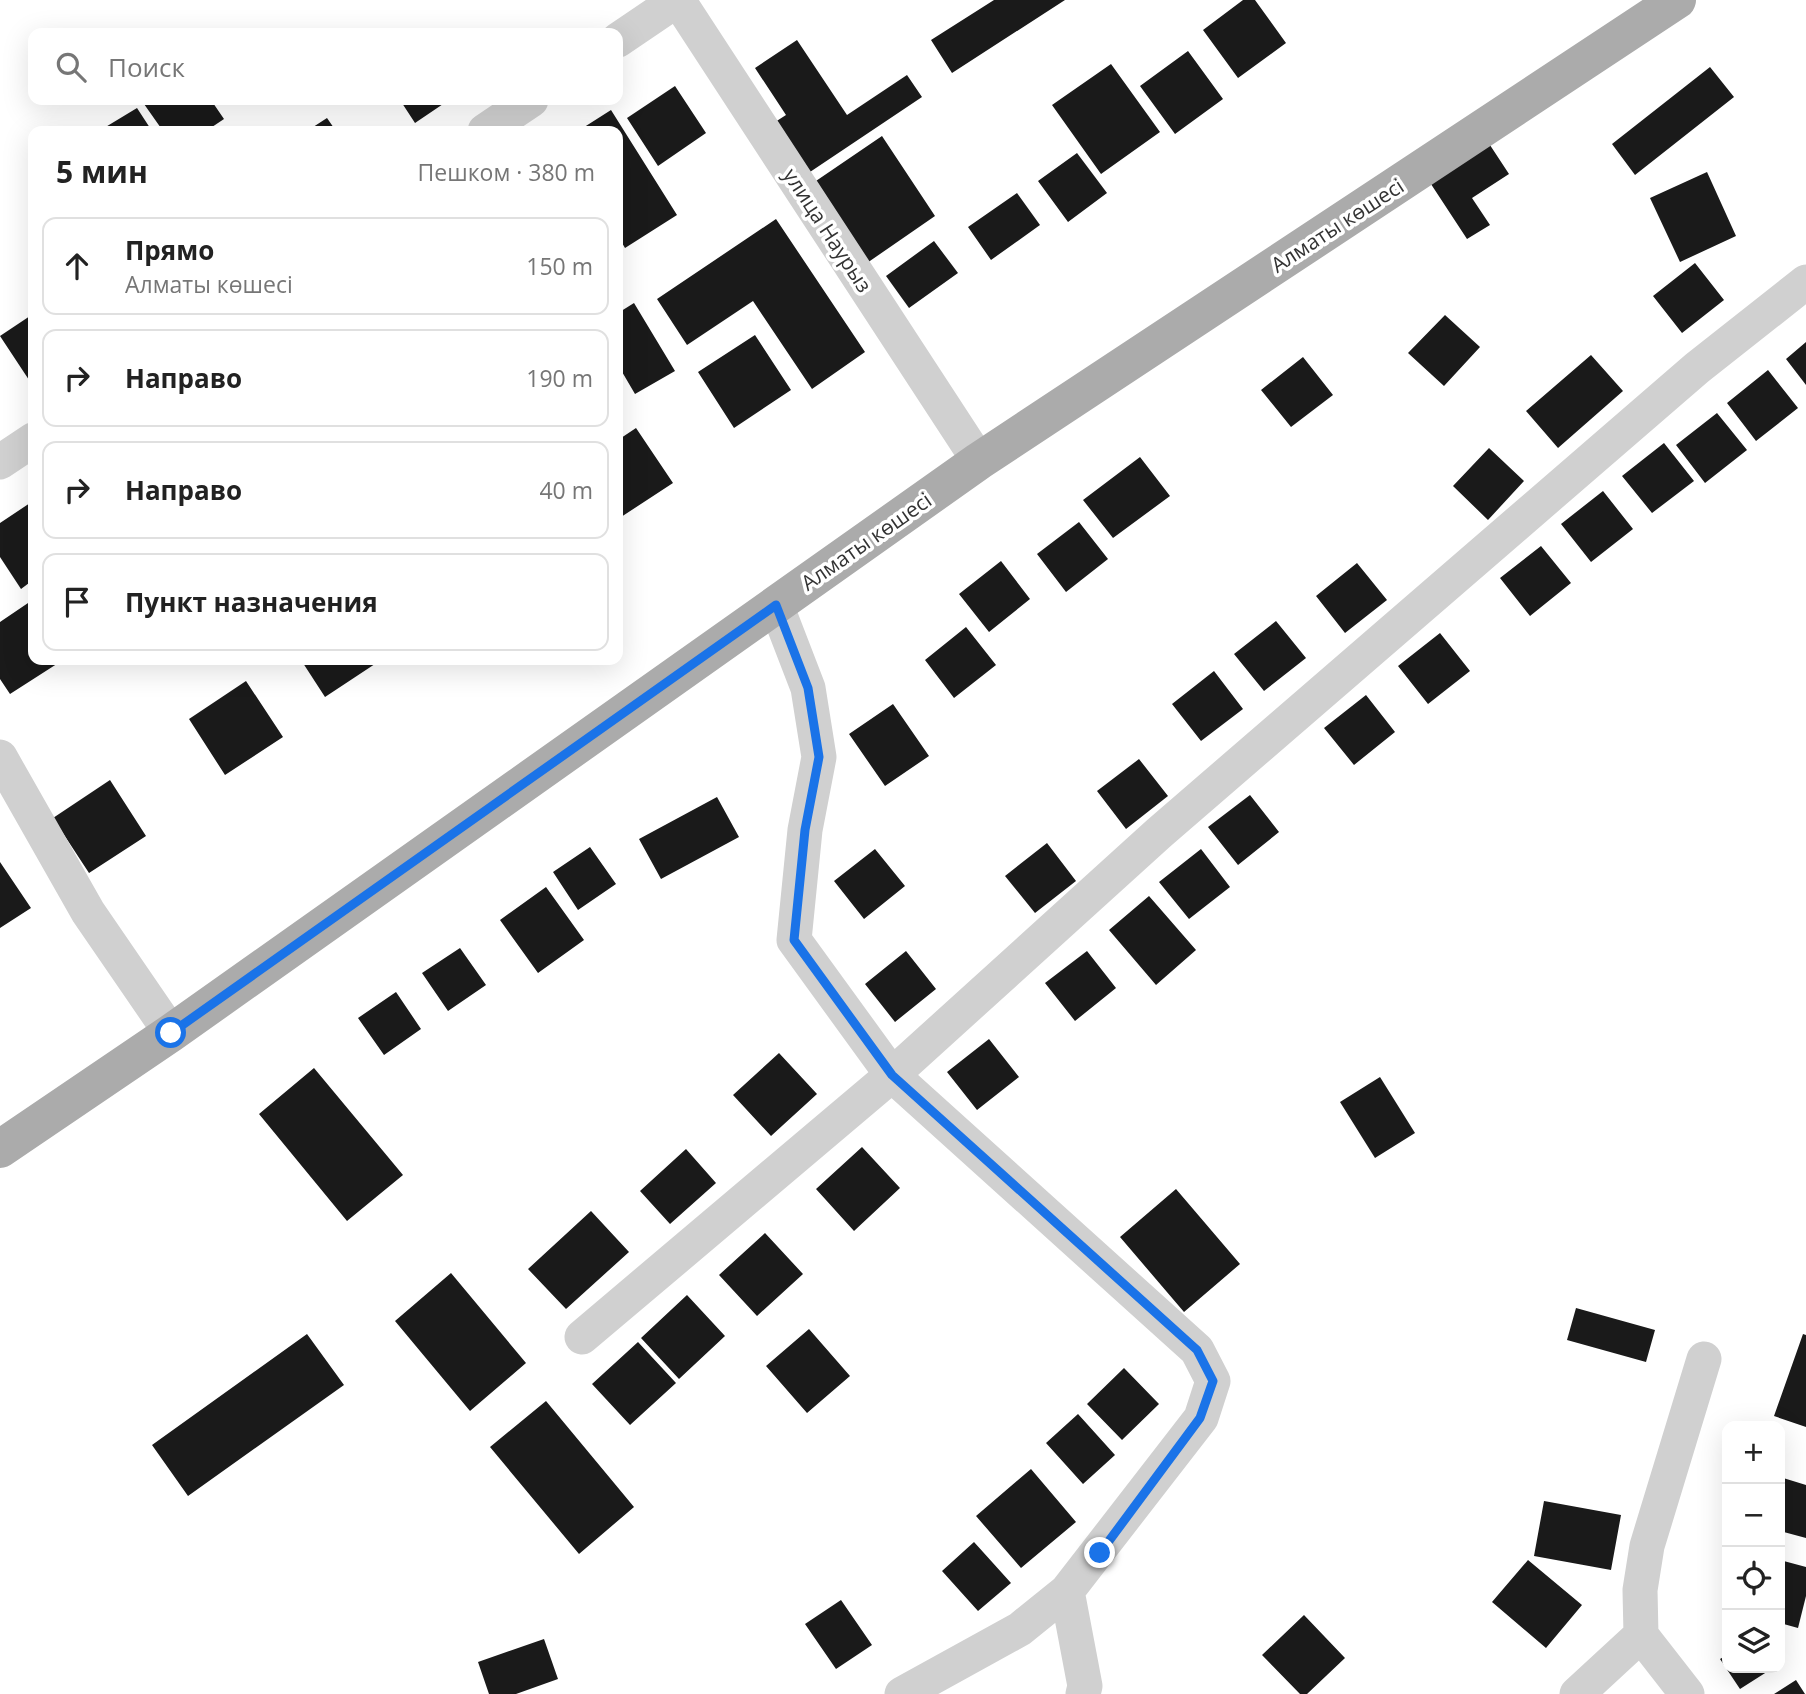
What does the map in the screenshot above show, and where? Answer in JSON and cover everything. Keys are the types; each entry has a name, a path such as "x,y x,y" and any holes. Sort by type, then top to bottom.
{"main road":[{"name":"Алматы көшесі","path":"0,1149 171,1033 979,461 1677,0"}],"street":[{"path":"623,37 677,0"},
{"name":"улица Наурыз","path":"677,0 979,461"},
{"path":"492,126 524,105"},
{"path":"582,1337 892,1075 1180,815 1697,368 1806,282"},
{"path":"0,462 28,443"},
{"path":"776,605 808,688 819,757 805,830 794,940 892,1075 1197,1350 1213,1381 1200,1418 1068,1591 1020,1629 902,1694"},
{"path":"0,757 88,912 171,1033"},
{"path":"1687,1694 1641,1634 1640,1590 1647,1546 1704,1359"},
{"path":"1068,1591 1085,1686 1083,1694"},
{"path":"1577,1694 1641,1634"}],"building":[{"path":"994,0 1065,0 952,73 931,40"},
{"path":"1243,0 1255,0 1286,43 1238,78 1203,30"},
{"path":"797,40 847,115 907,75 922,97 807,174 772,124 786,115 755,68"},
{"path":"1188,51 1223,99 1175,134 1140,86"},
{"path":"1111,64 1160,132 1101,174 1052,105"},
{"path":"1710,67 1734,97 1635,175 1612,144"},
{"path":"675,86 706,133 658,166 627,118"},
{"path":"145,105 214,105 224,119 214,126 159,126"},
{"path":"403,105 442,105 415,123"},
{"path":"137,108 149,126 107,126"},
{"path":"611,110 621,126 586,126"},
{"path":"327,118 333,126 315,126"},
{"path":"623,129 677,215 625,248 623,245"},
{"path":"882,136 935,216 867,263 813,183"},
{"path":"1486,139 1509,174 1472,198 1490,225 1467,239 1427,178"},
{"path":"1077,153 1107,193 1068,222 1038,181"},
{"path":"1707,172 1736,236 1680,262 1650,198"},
{"path":"1017,193 1040,225 991,260 968,227"},
{"path":"776,219 865,352 812,389 753,301 687,345 657,299"},
{"path":"934,241 958,273 909,308 886,276"},
{"path":"1695,263 1724,300 1682,333 1653,296"},
{"path":"634,303 675,371 635,394 623,374 623,310"},
{"path":"1445,315 1480,347 1444,386 1408,353"},
{"path":"28,317 28,378 0,336"},
{"path":"755,335 791,390 734,428 698,372"},
{"path":"1806,342 1806,385 1786,359"},
{"path":"1591,355 1623,391 1558,448 1526,411"},
{"path":"1303,357 1333,395 1291,427 1261,390"},
{"path":"1768,370 1798,408 1756,441 1727,403"},
{"path":"1717,413 1747,450 1705,483 1676,445"},
{"path":"636,428 673,483 623,516 623,437"},
{"path":"1664,443 1694,481 1652,513 1622,476"},
{"path":"1489,448 1524,481 1488,520 1453,486"},
{"path":"1140,457 1170,496 1113,538 1083,500"},
{"path":"1603,491 1633,529 1591,562 1561,524"},
{"path":"28,504 28,584 21,589 0,557 0,523"},
{"path":"1079,522 1108,559 1066,592 1037,554"},
{"path":"1541,546 1571,583 1530,616 1500,578"},
{"path":"1001,561 1030,599 989,632 959,594"},
{"path":"1357,563 1387,600 1345,633 1316,596"},
{"path":"28,603 28,665 55,665 10,694 0,679 0,622"},
{"path":"1276,621 1306,658 1264,691 1234,654"},
{"path":"966,627 996,665 954,698 925,660"},
{"path":"1440,633 1470,671 1428,704 1398,666"},
{"path":"304,665 373,665 325,697"},
{"path":"1214,671 1243,709 1201,741 1172,704"},
{"path":"246,681 283,737 225,775 189,719"},
{"path":"1366,695 1395,732 1354,765 1324,728"},
{"path":"893,704 929,756 885,786 849,734"},
{"path":"1139,759 1168,796 1126,829 1097,791"},
{"path":"110,780 146,836 89,873 53,818"},
{"path":"1250,795 1279,832 1238,865 1208,827"},
{"path":"717,797 739,837 661,879 639,839"},
{"path":"1047,843 1076,881 1035,913 1005,876"},
{"path":"590,847 616,884 578,910 553,872"},
{"path":"875,849 905,886 864,919 834,881"},
{"path":"1201,849 1230,887 1189,919 1159,882"},
{"path":"0,862 31,908 0,928"},
{"path":"546,887 584,940 538,973 500,920"},
{"path":"1149,896 1196,950 1156,985 1109,930"},
{"path":"460,948 486,985 448,1011 422,973"},
{"path":"906,951 936,989 895,1022 865,984"},
{"path":"1087,951 1116,988 1075,1021 1045,983"},
{"path":"396,992 421,1029 384,1055 358,1018"},
{"path":"989,1039 1019,1077 977,1110 947,1072"},
{"path":"779,1053 817,1094 771,1136 733,1095"},
{"path":"314,1068 403,1175 347,1221 259,1114"},
{"path":"1380,1077 1415,1133 1375,1158 1340,1102"},
{"path":"862,1147 900,1188 854,1231 816,1189"},
{"path":"686,1149 716,1183 670,1224 640,1191"},
{"path":"1176,1189 1240,1264 1184,1312 1120,1237"},
{"path":"591,1211 629,1252 566,1309 528,1269"},
{"path":"765,1233 803,1274 757,1316 719,1275"},
{"path":"451,1273 526,1363 470,1411 395,1321"},
{"path":"687,1295 725,1336 679,1379 641,1338"},
{"path":"1576,1308 1655,1330 1646,1362 1567,1340"},
{"path":"809,1329 850,1376 807,1413 766,1366"},
{"path":"307,1334 344,1385 188,1496 152,1445"},
{"path":"1803,1334 1806,1335 1806,1427 1774,1416"},
{"path":"638,1342 676,1383 630,1425 592,1384"},
{"path":"1124,1368 1159,1404 1122,1440 1087,1404"},
{"path":"546,1401 634,1507 579,1554 490,1447"},
{"path":"1078,1414 1115,1455 1083,1484 1046,1443"},
{"path":"1031,1469 1076,1522 1021,1568 976,1516"},
{"path":"1785,1479 1806,1485 1806,1538 1785,1532"},
{"path":"1544,1501 1621,1515 1611,1570 1534,1556"},
{"path":"974,1542 1011,1583 978,1611 942,1571"},
{"path":"1528,1560 1582,1605 1546,1648 1492,1602"},
{"path":"1785,1561 1806,1567 1806,1596 1798,1628 1785,1624"},
{"path":"841,1600 872,1645 836,1669 805,1624"},
{"path":"1304,1615 1345,1658 1307,1694 1300,1694 1262,1655"},
{"path":"544,1639 558,1679 516,1694 489,1694 478,1662"},
{"path":"1729,1673 1765,1673 1740,1689"},
{"path":"1796,1680 1805,1694 1774,1694"}],"route":[{"path":"171,1033 776,605 808,688 819,757 805,830 794,940 834,999 892,1075 1197,1350 1213,1381 1200,1418 1100,1553"}]}
